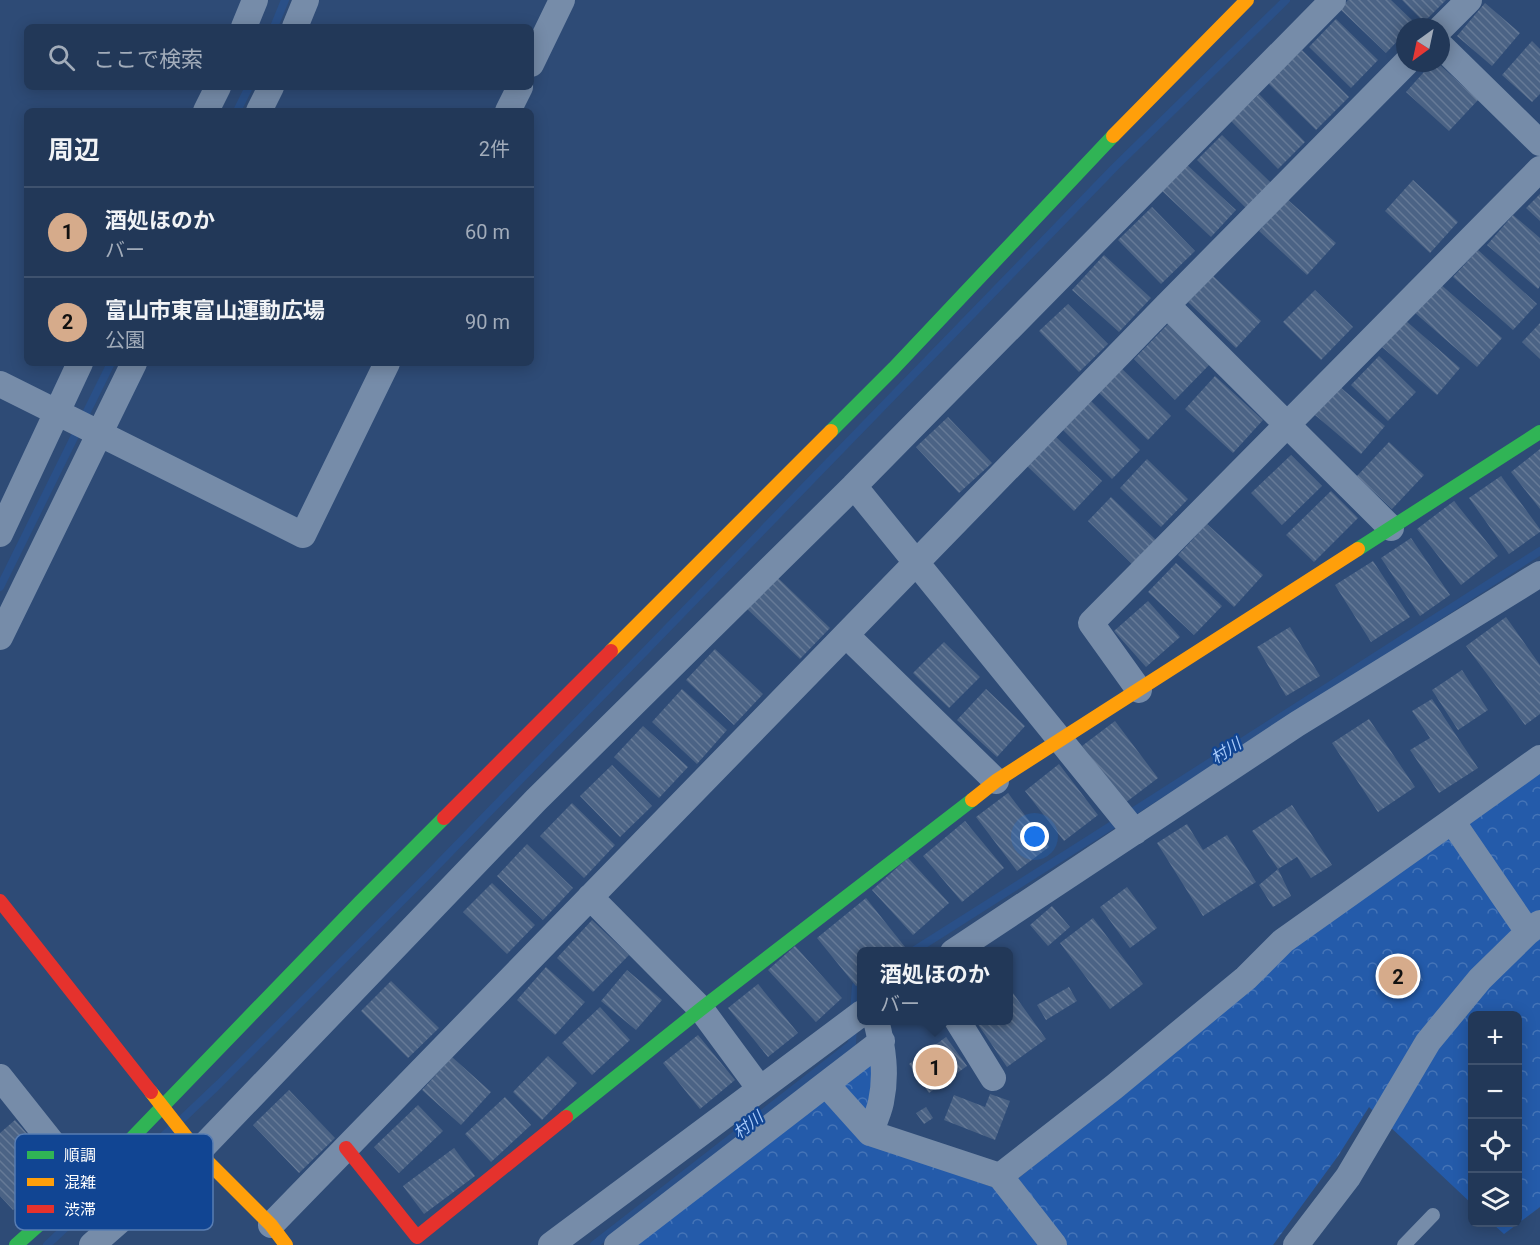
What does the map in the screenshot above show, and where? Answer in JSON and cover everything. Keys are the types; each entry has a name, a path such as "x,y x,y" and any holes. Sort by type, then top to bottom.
{"street":[{"path":"245,24 255,0"},
{"path":"296,24 306,0"},
{"path":"534,58 562,0"},
{"path":"136,1134 376,885 894,368 1043,208 1247,0"},
{"path":"213,1136 536,800 854,486 1333,0"},
{"path":"1450,19 1469,0"},
{"path":"1450,55 1540,143"},
{"path":"213,1168 278,1235 346,1148 1397,72"},
{"path":"208,108 216,90"},
{"path":"260,108 270,90"},
{"path":"510,108 518,90"},
{"path":"1139,690 1091,623 1540,169"},
{"path":"1167,305 1391,528"},
{"path":"0,534 60,414 79,366"},
{"path":"0,637 132,366"},
{"path":"0,384 303,535 386,366"},
{"path":"346,1148 417,1237 700,1009 996,781 1540,432"},
{"path":"854,486 1135,831"},
{"path":"959,947 1297,724 1540,574"},
{"path":"846,635 996,781"},
{"path":"1000,1176 1114,1087 1246,978 1283,941 1540,758"},
{"path":"1296,1245 1348,1177 1428,1042 1480,979 1534,927 1452,821"},
{"path":"590,897 700,1009 760,1089"},
{"path":"0,902 184,1134"},
{"path":"551,1245 857,1016"},
{"path":"960,1025 993,1078"},
{"path":"870,1133 881,1103 885,1070 879,1031"},
{"path":"617,1245 826,1084 879,1031"},
{"path":"0,1077 45,1134"},
{"path":"826,1084 870,1133 1000,1176 1054,1245"},
{"path":"16,1245 33,1230"},
{"path":"92,1245 109,1230"}],"lane":[{"path":"1404,1245 1433,1215"}],"green space":[{"path":"1540,768 1540,1207 1522,1220 1522,1011 1468,1011 1468,1200 1369,1107 1338,1156 1273,1245 630,1245 873,1057 873,1144 1003,1191 1124,1092 1295,944"},
{"path":"1496,1227 1513,1227 1504,1234"}],"building":[{"path":"1348,0 1391,0 1410,18 1396,18 1396,42 1386,53 1340,9"},
{"path":"1402,0 1446,0 1428,18 1420,18"},
{"path":"1485,3 1520,33 1492,66 1457,36"},
{"path":"1336,19 1378,60 1351,88 1309,47"},
{"path":"1532,41 1540,49 1540,94 1532,102 1502,75"},
{"path":"1302,50 1349,97 1316,130 1268,83"},
{"path":"1424,72 1448,72 1478,100 1449,131 1406,92"},
{"path":"1259,94 1305,142 1278,169 1231,121"},
{"path":"1222,135 1271,183 1246,208 1197,160"},
{"path":"1185,163 1236,210 1211,237 1160,189"},
{"path":"1413,180 1458,222 1430,253 1385,211"},
{"path":"1540,194 1540,221 1526,208"},
{"path":"1287,199 1336,243 1307,275 1259,231"},
{"path":"1152,207 1195,251 1161,284 1118,240"},
{"path":"1513,215 1540,238 1540,286 1538,289 1487,245"},
{"path":"1478,250 1537,304 1513,330 1453,277"},
{"path":"1104,255 1151,298 1119,332 1072,290"},
{"path":"1213,276 1261,321 1236,348 1188,302"},
{"path":"1439,283 1502,338 1477,367 1414,312"},
{"path":"1315,290 1353,327 1321,360 1283,322"},
{"path":"1068,304 1108,344 1079,372 1039,331"},
{"path":"1405,320 1460,368 1437,395 1382,347"},
{"path":"1540,323 1540,359 1522,342"},
{"path":"1168,324 1210,364 1175,400 1134,359"},
{"path":"1379,356 1416,392 1388,421 1351,385"},
{"path":"1119,366 1171,416 1148,440 1096,390"},
{"path":"1215,376 1263,420 1233,453 1185,409"},
{"path":"1339,386 1385,426 1361,454 1315,415"},
{"path":"1091,401 1140,450 1112,479 1063,430"},
{"path":"948,417 992,463 959,493 916,447"},
{"path":"1055,436 1102,481 1074,511 1027,466"},
{"path":"1389,442 1424,475 1392,509 1357,476"},
{"path":"1540,449 1540,509 1511,472"},
{"path":"1291,455 1322,486 1282,525 1251,493"},
{"path":"1147,459 1188,499 1161,527 1120,488"},
{"path":"1501,476 1540,529 1540,532 1509,554 1469,498"},
{"path":"1331,491 1358,518 1314,562 1286,535"},
{"path":"1111,497 1156,540 1132,564 1088,521"},
{"path":"1454,501 1498,556 1461,585 1417,529"},
{"path":"1207,524 1263,575 1234,607 1178,555"},
{"path":"1411,538 1450,595 1420,616 1381,558"},
{"path":"1373,561 1410,617 1371,642 1335,585"},
{"path":"1176,563 1222,606 1194,635 1148,592"},
{"path":"776,576 830,628 800,659 746,608"},
{"path":"1148,601 1180,637 1146,667 1114,631"},
{"path":"1506,617 1540,665 1540,714 1525,725 1466,646"},
{"path":"1290,627 1320,676 1286,696 1257,647"},
{"path":"944,642 980,677 949,708 913,673"},
{"path":"715,649 763,694 734,725 686,680"},
{"path":"1462,670 1488,710 1458,730 1432,690"},
{"path":"682,689 727,730 697,764 652,722"},
{"path":"986,689 1025,726 997,757 957,720"},
{"path":"1432,699 1478,768 1439,793 1410,750 1430,738 1412,711"},
{"path":"1369,719 1415,787 1378,812 1332,743"},
{"path":"1115,721 1158,778 1125,803 1082,746"},
{"path":"643,726 688,767 659,798 614,757"},
{"path":"1059,764 1098,815 1064,841 1025,791"},
{"path":"612,765 652,806 620,837 580,796"},
{"path":"1008,793 1049,847 1017,871 976,817"},
{"path":"572,803 615,845 584,878 540,836"},
{"path":"1292,805 1332,865 1311,878 1297,857 1278,869 1252,831"},
{"path":"965,821 1004,868 962,902 923,856"},
{"path":"1187,824 1203,850 1227,835 1256,882 1203,916 1157,843"},
{"path":"527,844 573,888 543,920 497,876"},
{"path":"908,858 949,903 913,935 872,890"},
{"path":"1278,869 1291,896 1273,907 1259,885"},
{"path":"492,883 535,925 507,954 463,912"},
{"path":"1127,887 1157,928 1130,948 1100,907"},
{"path":"866,898 905,947 857,947 856,986 817,938"},
{"path":"1052,906 1070,927 1048,946 1030,925"},
{"path":"1093,918 1143,984 1110,1009 1060,943"},
{"path":"592,920 629,955 593,992 557,958"},
{"path":"795,946 842,998 816,1022 768,970"},
{"path":"546,967 585,1002 555,1035 517,1000"},
{"path":"627,970 662,1000 636,1030 601,1001"},
{"path":"391,981 439,1028 408,1058 361,1011"},
{"path":"758,984 798,1033 768,1057 728,1008"},
{"path":"1069,987 1077,1001 1046,1020 1037,1005"},
{"path":"1013,993 1046,1039 1007,1067 978,1025 1013,1025"},
{"path":"600,1007 630,1040 592,1075 562,1043"},
{"path":"698,1035 735,1080 700,1109 663,1063"},
{"path":"946,1037 967,1066 929,1093 909,1064"},
{"path":"548,1056 577,1083 542,1120 513,1092"},
{"path":"452,1057 491,1092 461,1125 422,1090"},
{"path":"289,1090 335,1138 299,1173 253,1125"},
{"path":"990,1094 1010,1101 995,1140 944,1120 954,1095 985,1107"},
{"path":"505,1097 531,1125 491,1162 465,1134"},
{"path":"418,1105 443,1131 399,1173 374,1147"},
{"path":"926,1107 933,1118 924,1124 916,1113"},
{"path":"15,1120 27,1134 15,1134 15,1208 13,1210 0,1196 0,1133"},
{"path":"454,1148 475,1176 424,1214 403,1186"}],"waterway":[{"path":"275,24 285,0"},
{"path":"180,1121 427,876 1116,166 1286,0"},
{"path":"238,108 248,90"},
{"path":"0,587 110,366"},
{"name":"村川","path":"920,947 1540,551"},
{"name":"村川","path":"854,1013 857,986"},
{"name":"村川","path":"594,1245 852,1044 853,1026"},
{"path":"166,1134 171,1129"},
{"path":"47,1245 63,1230"}],"traffic: fast":[{"path":"831,431 894,368 1113,136"},
{"path":"1358,549 1540,432"},
{"path":"566,1117 701,1009 972,800"},
{"path":"136,1134 444,818"},
{"path":"16,1245 33,1230"}],"traffic: slow":[{"path":"1113,136 1247,0"},
{"path":"611,651 831,431"},
{"path":"972,800 996,781 1358,549"},
{"path":"151,1092 184,1134"},
{"path":"213,1167 271,1225 286,1245"}],"traffic: jam":[{"path":"444,818 611,651"},
{"path":"0,901 151,1092"},
{"path":"346,1148 417,1237 566,1117"}],"place":[{"name":"富山市東富山運動広場","path":"1398,976"},
{"name":"酒処ほのか","path":"935,1067"}]}
